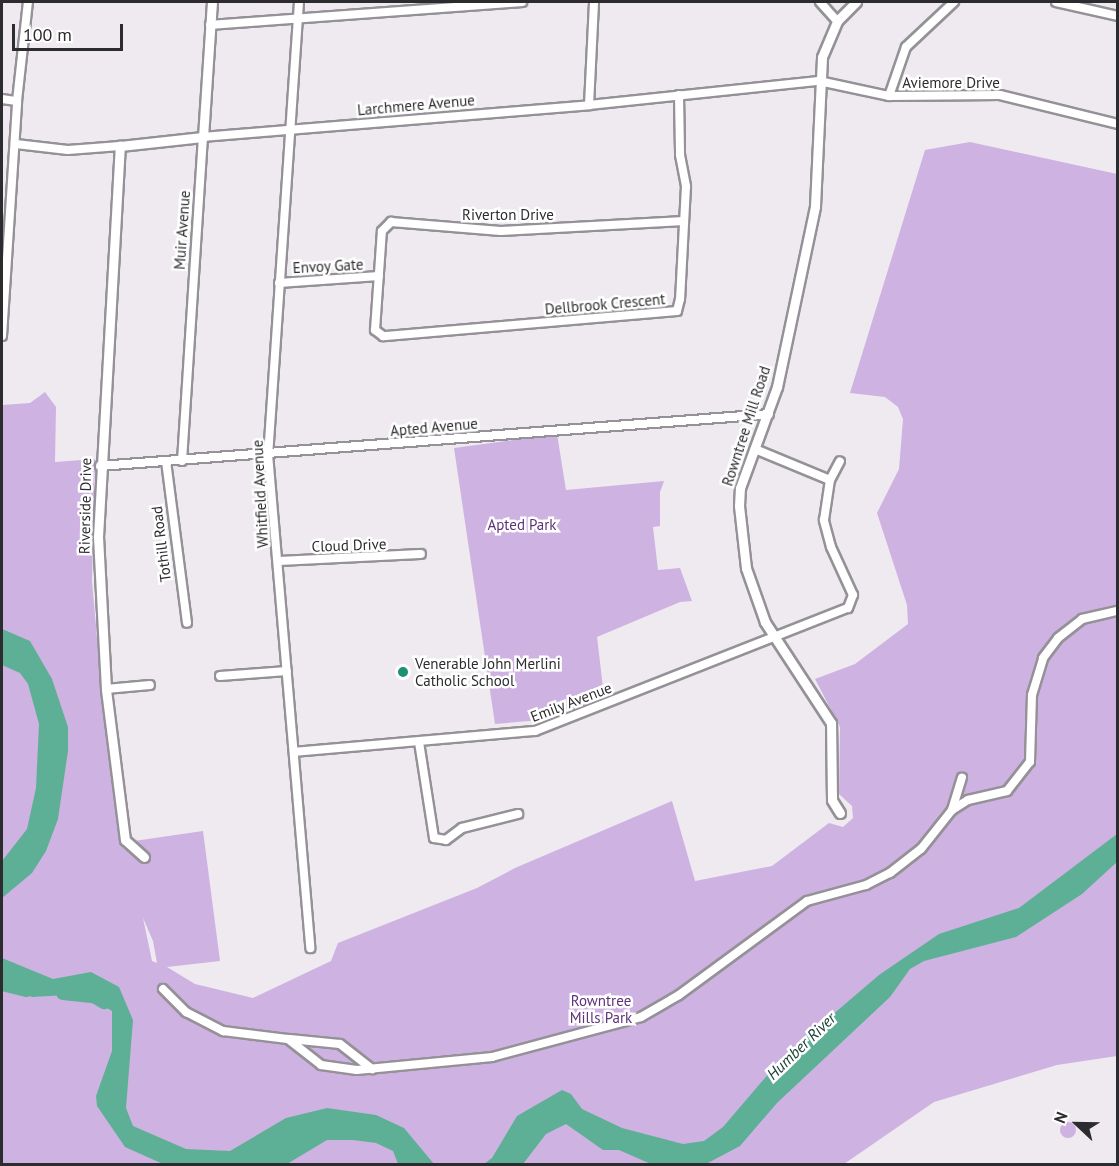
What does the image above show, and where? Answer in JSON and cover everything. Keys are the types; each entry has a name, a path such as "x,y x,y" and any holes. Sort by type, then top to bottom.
{"street":[{"path":"2,336 17,101 28,2"},
{"name":"Muir Avenue","path":"182,461 212,2"},
{"name":"Whitfield Avenue","path":"299,2 268,454 310,948"},
{"path":"210,25 297,21 522,2"},
{"path":"589,105 594,2"},
{"path":"820,2 837,21"},
{"name":"Rowntree Mill Road","path":"840,813 832,800 835,741 831,723 774,636 746,568 740,519 741,488 769,414 816,206 819,81 822,57 837,21 856,2"},
{"path":"889,96 906,46 954,2"},
{"path":"1056,2 1118,16"},
{"name":"Larchmere Avenue","path":"16,144 68,150 120,146 589,105 819,81"},
{"name":"Aviemore Drive","path":"819,81 889,96 1000,95 1118,124"},
{"name":"Dellbrook Crescent","path":"379,276 374,327 383,336 670,313 680,305 686,186 680,155 679,95"},
{"path":"2,99 17,101"},
{"name":"Riverside Drive","path":"120,146 100,466 98,537 106,689 125,840 144,857"},
{"name":"Riverton Drive","path":"379,276 382,231 391,222 501,231 684,220"},
{"name":"Envoy Gate","path":"279,283 379,276"},
{"name":"Apted Avenue","path":"100,466 769,414"},
{"path":"755,449 830,480 840,461"},
{"name":"Tothill Road","path":"166,462 187,622"},
{"name":"Emily Avenue","path":"294,752 536,731 852,605 853,595 825,527 830,480"},
{"name":"Cloud Drive","path":"278,561 421,554"},
{"path":"288,1039 321,1065 372,1069 492,1057 640,1017 679,995 807,901 866,885 890,873 921,849 952,810 968,800 995,796 1017,783 1030,762 1032,695 1043,658 1058,638 1082,619 1118,611"},
{"path":"220,676 287,671"},
{"path":"106,689 150,685"},
{"path":"419,742 434,838 446,840 462,828 518,814"},
{"path":"952,810 962,778"},
{"path":"163,989 186,1012 223,1031 288,1039 312,1038 340,1044 372,1069"}],"green space":[{"name":"Rowntree Mills Park","path":"970,142 1117,174 1117,1056 1057,1065 934,1102 844,1164 2,1164 2,405 30,403 45,392 56,407 55,462 95,459 92,581 102,694 127,842 203,831 220,961 167,967 195,984 253,998 331,961 338,943 477,888 515,868 672,801 695,881 772,866 829,823 843,827 853,818 852,806 839,794 840,727 815,679 855,664 908,624 907,605 877,513 899,469 903,419 898,407 885,397 850,393 925,150","holes":["143,918 153,941 157,963 152,961"]},
{"name":"Apted Park","path":"557,434 566,490 664,481 660,492 660,526 653,527 658,570 680,568 692,601 680,602 597,637 604,696 541,720 495,724 454,448"},
{"path":"1068,1122 1076,1130 1068,1138 1060,1130"}],"water":[{"path":"2,629 30,641 52,679 68,727 68,751 58,819 46,851 32,873 2,898 2,861 27,829 36,788 39,724 28,684 20,673 2,665"},
{"path":"1117,834 1117,862 1082,894 1016,937 924,961 910,969 890,997 777,1103 740,1146 706,1164 651,1164 619,1150 603,1150 566,1124 546,1134 523,1164 484,1164 492,1158 517,1116 562,1090 571,1094 582,1109 622,1128 683,1144 704,1141 723,1127 782,1058 879,975 939,934 1019,908"},
{"path":"2,958 53,979 91,972 119,987 133,1020 126,1108 133,1126 186,1149 230,1151 286,1118 327,1108 376,1115 404,1128 434,1164 398,1164 393,1151 376,1143 353,1140 327,1140 287,1164 163,1164 125,1147 97,1106 96,1096 112,1051 112,1011 84,994 32,997 2,983"}],"waterway":[{"name":"Humber River","path":"2,984 26,990"},
{"name":"Humber River","path":"63,993 94,996 104,1002"}],"place":[{"name":"Venerable John Merlini Catholic School","path":"403,672"}]}
